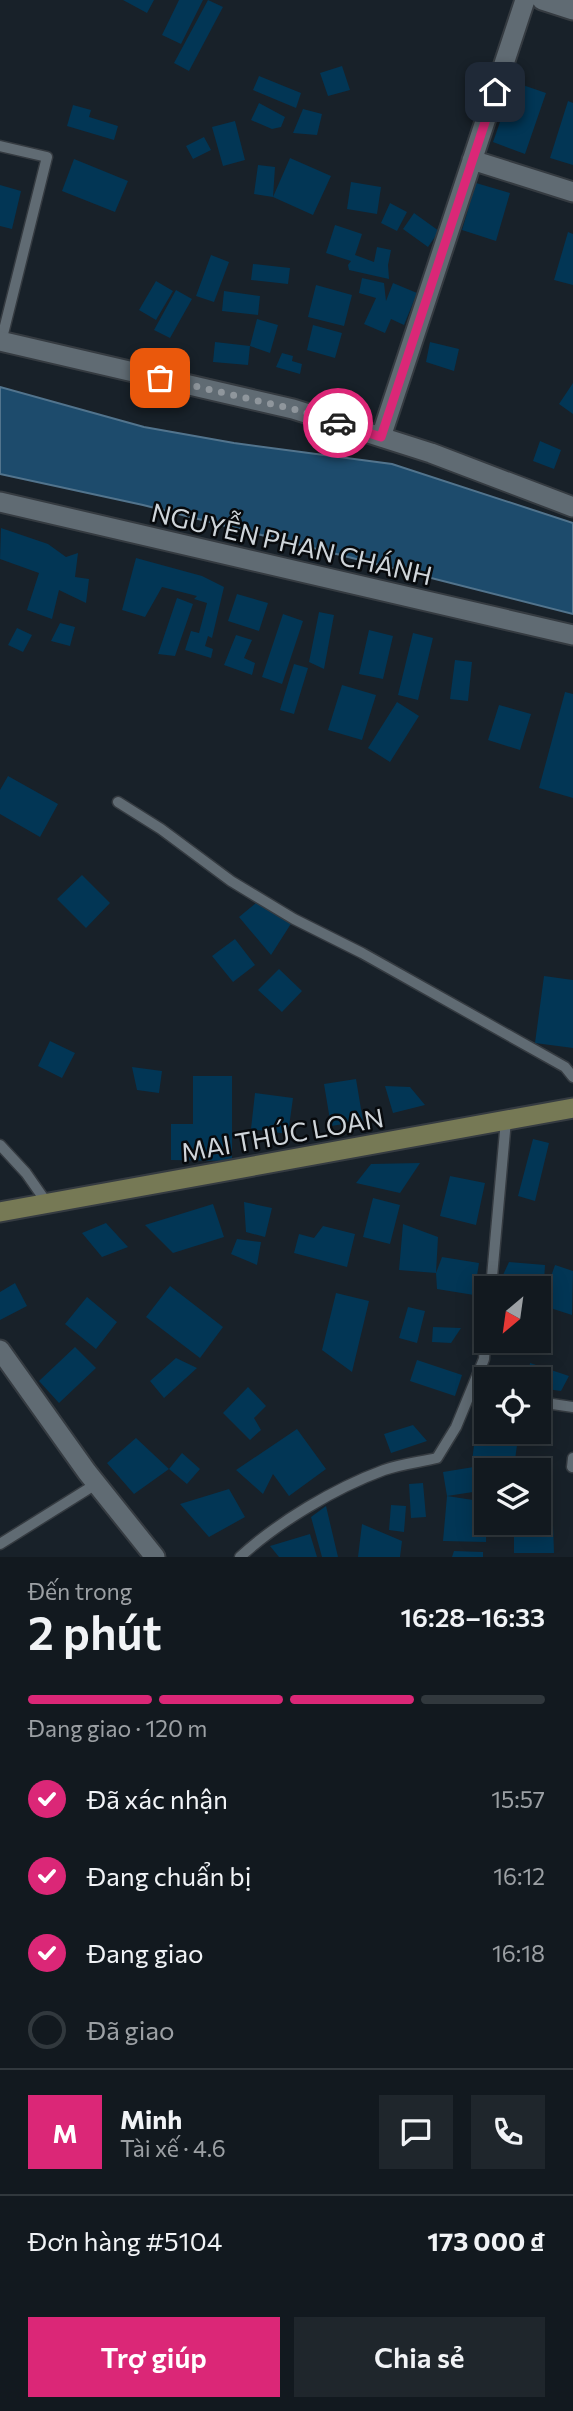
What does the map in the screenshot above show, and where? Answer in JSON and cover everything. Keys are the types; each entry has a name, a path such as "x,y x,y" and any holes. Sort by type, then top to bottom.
{"main road":[{"name":"MAI THÚC LOAN","path":"0,1212 573,1108"}],"street":[{"path":"381,437 525,0"},
{"path":"541,0 573,10"},
{"path":"472,160 573,192"},
{"path":"1,342 293,409 431,453 573,507"},
{"name":"NGUYỄN PHAN CHÁNH","path":"0,502 573,635"},
{"path":"0,1350 96,1484 155,1557"}],"lane":[{"path":"0,146 47,157 1,342"},
{"path":"118,802 161,829 231,881 294,919 362,953 565,1067 573,1077"},
{"path":"492,1276 506,1120"},
{"path":"0,1145 26,1173 48,1204"},
{"path":"240,1557 253,1545 330,1493 386,1469 438,1458 456,1427 484,1353"},
{"path":"551,1404 573,1407"},
{"path":"0,1544 96,1484"}],"water":[{"path":"0,387 144,427 234,443 392,464 573,523 573,614 143,505 0,474"}],"building":[{"path":"123,0 154,0 147,13"},
{"path":"179,0 203,0 181,44 162,35"},
{"path":"208,0 223,7 189,71 174,63"},
{"path":"342,66 350,90 328,96 320,73"},
{"path":"259,76 301,93 296,108 253,90"},
{"path":"514,82 546,93 525,154 493,142"},
{"path":"568,101 573,103 573,165 550,158"},
{"path":"259,103 285,117 281,127 272,129 251,120"},
{"path":"73,105 91,110 89,117 118,126 114,140 67,126"},
{"path":"303,109 322,114 317,135 293,133"},
{"path":"235,121 245,160 223,166 212,127"},
{"path":"204,137 211,150 193,159 186,146"},
{"path":"290,158 331,176 313,215 273,197"},
{"path":"74,159 128,181 115,212 62,191"},
{"path":"258,165 275,167 273,197 254,194"},
{"path":"351,182 381,187 377,214 347,209"},
{"path":"476,183 510,193 496,241 462,230"},
{"path":"0,185 21,191 12,229 0,226"},
{"path":"390,203 407,212 397,231 381,223"},
{"path":"414,213 439,231 428,247 403,229"},
{"path":"335,225 362,234 355,255 374,262 377,247 391,250 389,279 349,270 351,261 326,253"},
{"path":"568,232 573,234 573,285 554,280"},
{"path":"211,255 229,262 214,302 196,296"},
{"path":"253,264 290,268 288,284 251,280"},
{"path":"362,278 384,283 386,301 393,283 417,293 404,325 391,319 385,333 364,324 376,298 359,293"},
{"path":"156,281 173,291 156,320 139,310"},
{"path":"316,285 352,295 344,326 308,317"},
{"path":"176,290 192,299 170,338 154,330"},
{"path":"224,291 260,296 258,315 222,311"},
{"path":"257,319 278,325 270,353 250,346"},
{"path":"313,325 342,333 335,358 307,350"},
{"path":"215,342 250,346 248,365 213,362"},
{"path":"430,342 459,349 454,371 426,362"},
{"path":"282,353 293,356 292,361 302,364 300,374 276,367"},
{"path":"573,383 573,414 559,404"},
{"path":"540,441 561,450 554,469 533,461"},
{"path":"1,528 48,544 66,557 78,553 75,577 89,579 86,603 59,590 52,619 27,610 39,573 0,559"},
{"path":"136,558 202,576 224,587 212,638 208,636 205,646 213,649 211,658 185,650 191,631 199,633 207,603 194,599 197,596 162,587 145,617 122,610"},
{"path":"237,594 268,603 259,631 228,621"},
{"path":"177,598 193,604 175,656 158,654"},
{"path":"319,612 334,615 324,669 309,662"},
{"path":"283,614 303,621 282,684 262,677"},
{"path":"60,623 75,627 70,646 51,641"},
{"path":"17,628 32,635 23,652 8,645"},
{"path":"369,630 393,636 383,679 359,674"},
{"path":"413,633 433,638 418,700 398,695"},
{"path":"236,635 252,640 244,658 255,663 252,675 224,665"},
{"path":"455,660 472,662 468,701 450,699"},
{"path":"294,664 308,668 294,714 280,710"},
{"path":"342,685 376,695 362,740 328,730"},
{"path":"565,692 573,694 573,798 539,788"},
{"path":"397,702 419,716 390,762 368,748"},
{"path":"499,705 531,714 520,750 488,740"},
{"path":"8,776 58,804 40,837 0,814 0,790"},
{"path":"82,875 110,903 86,928 57,899"},
{"path":"262,898 294,919 271,955 239,917"},
{"path":"235,939 255,965 233,982 212,956"},
{"path":"279,969 302,991 282,1012 258,990"},
{"path":"544,976 573,980 573,1048 535,1043"},
{"path":"50,1041 75,1053 62,1078 38,1066"},
{"path":"132,1067 162,1071 159,1093 137,1090"},
{"path":"193,1076 232,1076 232,1161 171,1160 171,1124 193,1124"},
{"path":"356,1079 363,1121 331,1126 324,1084"},
{"path":"385,1086 410,1087 425,1105 393,1113"},
{"path":"255,1093 293,1098 288,1134 251,1129"},
{"path":"533,1139 549,1143 535,1201 518,1196"},
{"path":"420,1163 400,1193 356,1183 371,1164"},
{"path":"450,1176 485,1183 476,1225 440,1216"},
{"path":"373,1198 400,1205 390,1244 363,1237"},
{"path":"244,1202 272,1208 265,1237 246,1232"},
{"path":"213,1204 224,1237 173,1253 145,1225"},
{"path":"106,1223 128,1247 102,1257 82,1233"},
{"path":"403,1224 438,1237 436,1273 399,1270"},
{"path":"323,1226 355,1234 347,1267 294,1253 299,1234 314,1238"},
{"path":"237,1239 261,1242 257,1265 231,1254"},
{"path":"442,1257 479,1263 477,1276 474,1276 474,1295 437,1289 436,1273"},
{"path":"509,1262 545,1265 544,1276 503,1276"},
{"path":"555,1265 573,1271 572,1315 551,1308 551,1276"},
{"path":"15,1283 27,1306 0,1320 0,1292"},
{"path":"170,1286 223,1327 200,1358 146,1317"},
{"path":"336,1293 369,1301 352,1372 322,1350"},
{"path":"87,1297 117,1322 96,1349 65,1324"},
{"path":"408,1307 425,1311 417,1343 399,1338"},
{"path":"433,1327 461,1328 451,1343 432,1342"},
{"path":"75,1347 96,1368 59,1403 39,1381"},
{"path":"176,1358 197,1368 164,1398 150,1381"},
{"path":"417,1360 462,1375 455,1396 410,1381"},
{"path":"551,1370 569,1376 561,1391 551,1390"},
{"path":"248,1387 266,1406 254,1418 261,1430 250,1440 223,1413"},
{"path":"413,1425 427,1441 391,1453 384,1434"},
{"path":"297,1429 326,1469 289,1496 273,1474 263,1494 236,1470"},
{"path":"136,1438 169,1469 134,1494 107,1463"},
{"path":"474,1444 517,1444 515,1458 474,1458 472,1462"},
{"path":"182,1453 200,1469 187,1484 169,1469"},
{"path":"474,1467 474,1492 447,1496 443,1472"},
{"path":"423,1483 426,1517 411,1518 409,1484"},
{"path":"229,1489 245,1517 209,1537 180,1504"},
{"path":"447,1496 474,1500 474,1535 486,1535 486,1542 443,1541"},
{"path":"391,1505 406,1506 404,1532 389,1530"},
{"path":"326,1506 338,1557 322,1557 311,1517"},
{"path":"362,1524 402,1541 400,1557 358,1557"},
{"path":"553,1524 554,1553 514,1553 514,1535 551,1535"},
{"path":"310,1534 317,1557 279,1557 270,1546"},
{"path":"454,1551 483,1552 483,1557 452,1557"}],"way so far":[{"path":"160,378 293,409 338,423"}],"route":[{"path":"338,423 381,437 495,92"}]}
